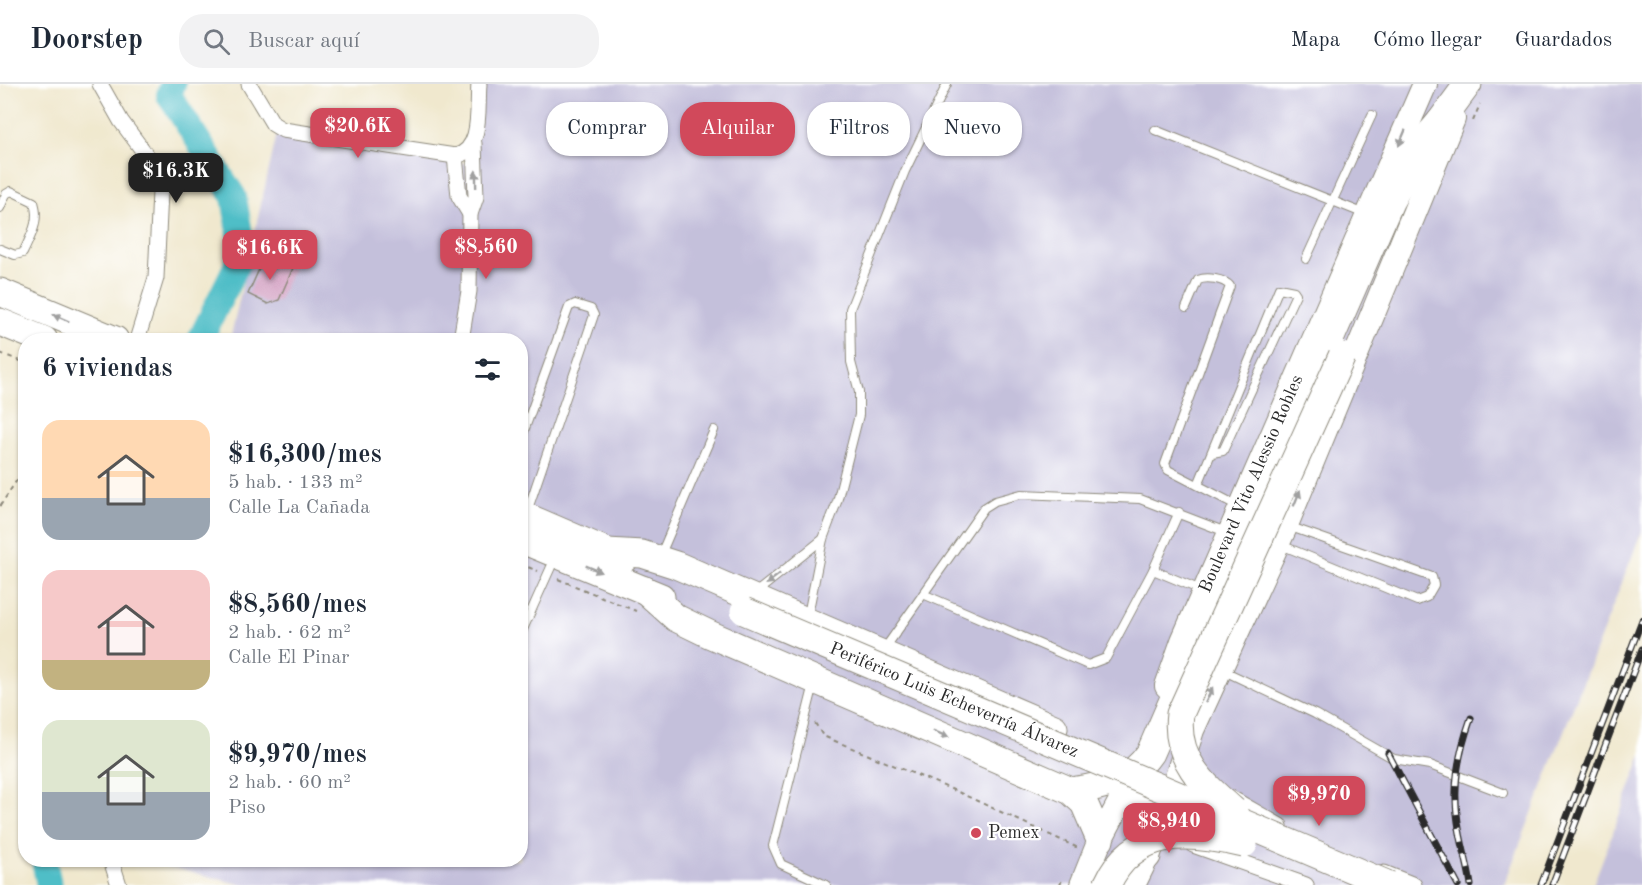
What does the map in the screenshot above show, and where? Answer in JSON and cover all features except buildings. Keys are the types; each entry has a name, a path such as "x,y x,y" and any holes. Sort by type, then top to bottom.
{"highway":[{"path":"1071,790 1106,786 1123,780 1138,768 1158,737 1178,685 1390,202 1423,142 1468,84"},
{"path":"1249,836 1190,768 1184,756 1179,733 1180,714 1342,356 1440,122"},
{"path":"0,292 98,333"},
{"path":"0,322 27,333"},
{"name":"Periférico Luis Echeverría Álvarez","path":"528,525 608,552 1249,836 1344,885"},
{"name":"Periférico Luis Echeverría Álvarez","path":"528,528 557,554 645,590 744,612"},
{"path":"608,552 659,558 744,612 807,621 1081,740 1138,768"},
{"path":"645,590 676,618 1071,790 1084,803 1100,840"},
{"path":"1071,790 1080,784 1087,774 1089,762 1081,740"},
{"path":"1136,874 1138,768"},
{"path":"1091,882 1112,873 1124,860 1155,839 1175,834 1249,836"},
{"name":"Periférico Luis Echeverría Álvarez","path":"1249,836 1389,885"}],"main road":[{"name":"Boulevard Vito Alessio Robles","path":"1091,882 1100,840 1138,768 1183,641 1425,84"},
{"path":"1136,874 1160,830 1192,730 1281,534 1468,84"},
{"path":"1138,768 1160,830"},
{"path":"1091,882 1100,875 1136,874 1164,851 1180,846 1194,846"}],"street":[{"path":"100,84 121,121 147,156 160,192 156,278 139,333"},
{"path":"249,84 273,124 283,130 455,156 465,153 474,143"},
{"path":"462,333 469,291 470,214 476,197 474,143 479,84"},
{"path":"455,156 459,196 470,214"},
{"path":"1192,730 1194,758 1198,768 1214,788 1303,838 1414,885"},
{"path":"1194,846 1188,837 1185,816 1195,796 1204,790 1214,788"},
{"path":"1160,830 1194,846 1306,885"},
{"path":"113,867 119,885"}],"lane":[{"path":"807,621 823,539 837,502 859,415 859,392 851,362 850,309 905,171 947,84"},
{"path":"1306,259 1372,115"},
{"path":"1155,130 1369,215"},
{"path":"0,208 6,194 11,191 34,202 37,223 23,253 15,255 0,249"},
{"path":"1186,308 1198,280 1204,277 1227,283 1230,286 1165,460 1168,470 1241,508"},
{"path":"1198,485 1279,288 1283,286 1294,291 1296,294 1223,451 1219,454 1212,453"},
{"path":"528,420 569,307 575,304 591,309 594,315 528,506"},
{"path":"659,558 714,430"},
{"path":"881,653 984,508 1008,496 1021,494 1140,499 1179,512 1230,534"},
{"path":"923,594 1088,665 1106,658 1153,570 1179,512"},
{"path":"1281,534 1432,577 1434,585 1427,597 1417,601 1281,534"},
{"path":"744,612 823,539"},
{"path":"528,618 557,554"},
{"path":"1153,570 1205,592"},
{"path":"1221,670 1315,714 1394,759 1430,765 1503,793"},
{"path":"815,680 773,846 781,864 826,885"}],"path":[{"path":"0,353 18,360"},
{"path":"0,506 18,478"}],"shaded area":[{"path":"476,84 1642,84 1642,531 1504,885 243,885 170,867 528,867 528,333 232,333 277,134 468,164"},
{"path":"1642,755 1642,885 1593,885"}],"waterway":[{"path":"173,84 169,95 234,197 243,252 203,333"},
{"path":"45,867 49,885"}],"railway":[{"path":"1541,885 1642,620"},
{"path":"1552,885 1642,649"},
{"path":"1471,718 1463,743 1456,782 1459,830 1471,885"},
{"path":"1388,753 1458,885"}],"place":[{"name":"Pemex","path":"976,833"}]}
